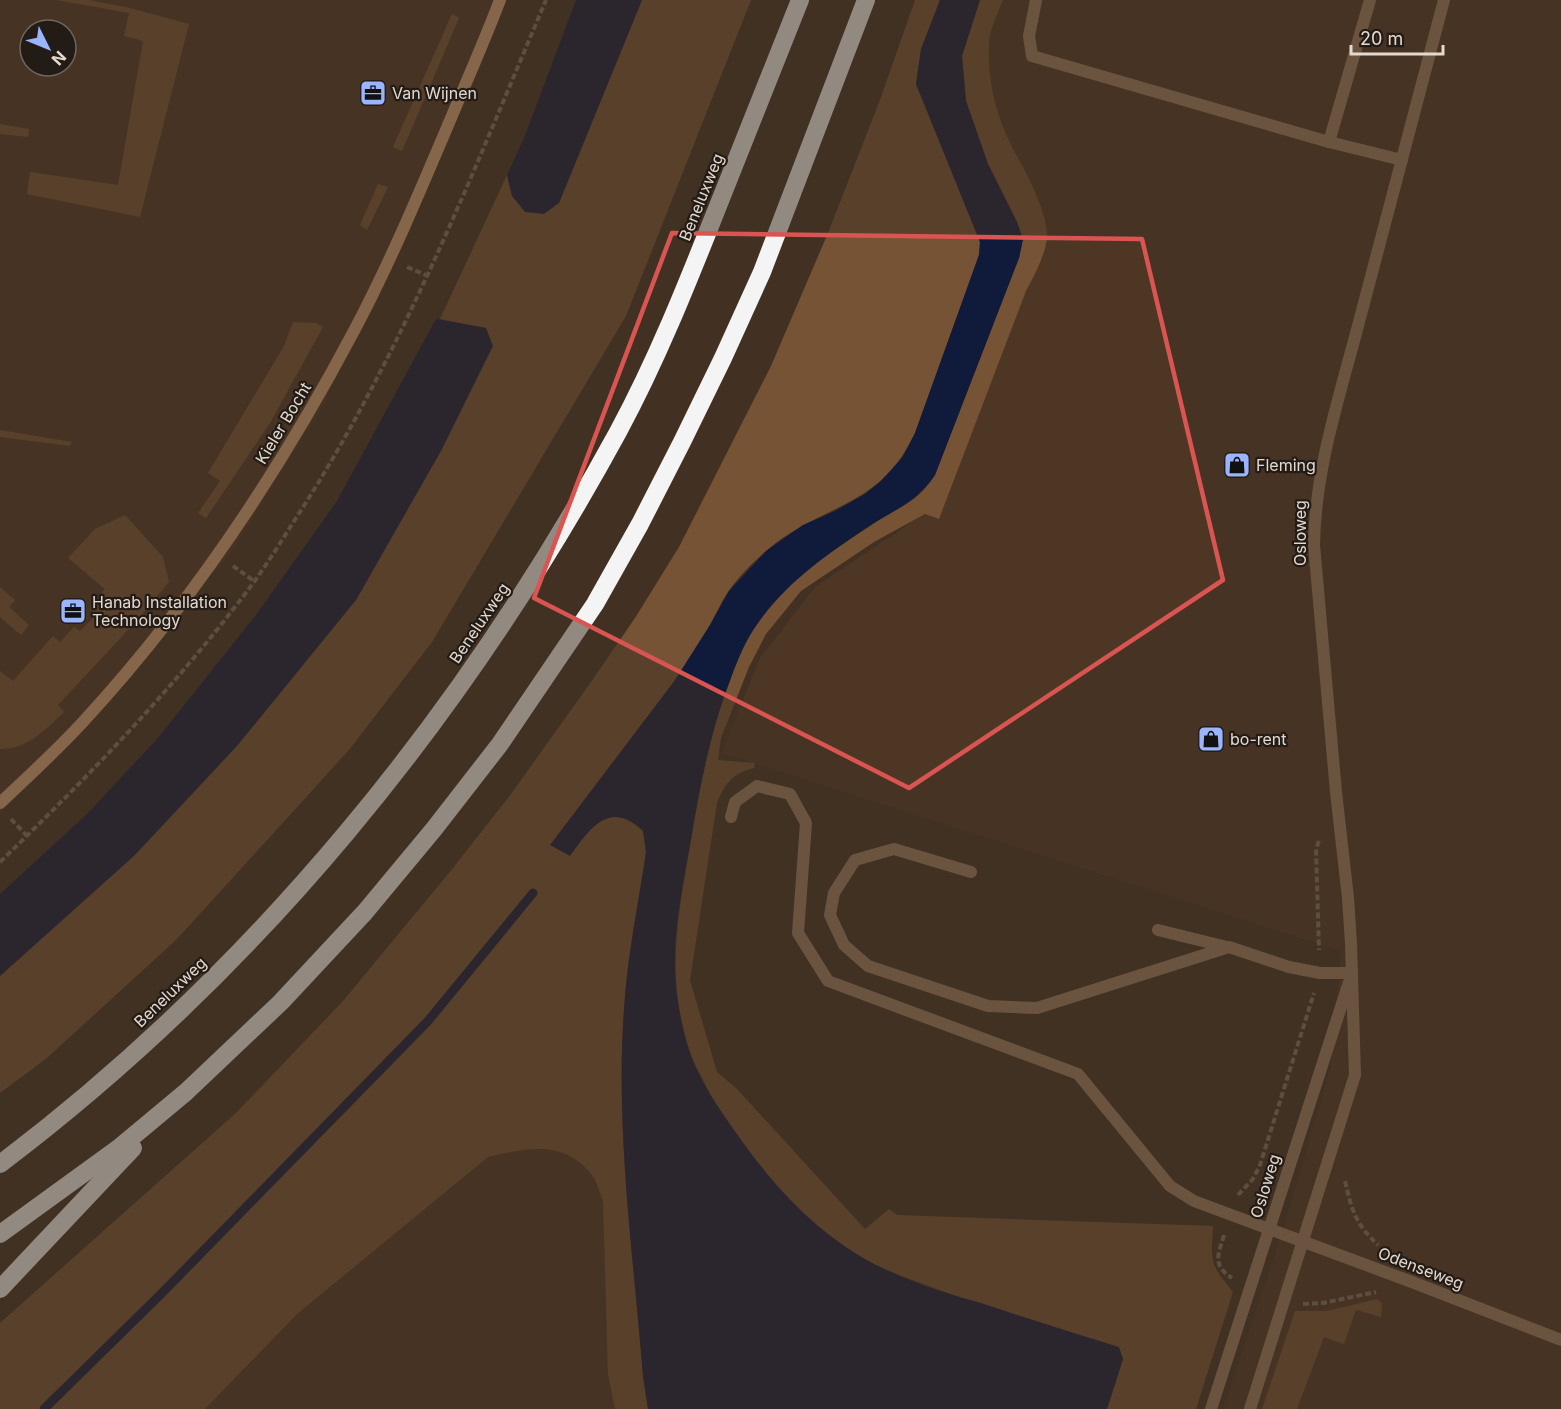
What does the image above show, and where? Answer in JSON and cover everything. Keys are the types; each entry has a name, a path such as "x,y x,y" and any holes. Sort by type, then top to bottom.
{"highway":[{"name":"Beneluxweg","path":"19,1150 110,1075 195,997 260,931 320,865 382,791 438,718 536,574 619,430 675,315 800,0"},
{"path":"0,1289 186,1092 281,1002 365,912 500,744 595,604 640,524 723,358 762,272 866,0"},
{"path":"0,1234 120,1147 186,1092"},
{"path":"0,1159 19,1150"},
{"path":"0,1164 19,1150"}],"street":[{"name":"Kieler Bocht","path":"0,803 82,723 121,679 218,555 268,481 319,396 356,328 438,149 500,0"},
{"path":"1036,0 1029,36 1032,56 1329,142 1402,160"},
{"path":"1329,142 1370,0"},
{"name":"Osloweg","path":"1250,1409 1355,1075 1348,898 1314,545 1314,511 1322,465 1444,0"},
{"name":"Odenseweg","path":"731,818 735,802 757,786 790,794 806,823 798,933 828,981 1078,1074 1170,1186 1194,1202 1561,1340"},
{"path":"971,872 894,849 855,860 834,893 830,915 844,945 868,966 988,1006 1036,1008 1229,947"},
{"path":"1158,930 1229,947 1299,969 1320,973 1352,973"},
{"name":"Osloweg","path":"1211,1409 1321,1063 1352,973"}],"path":[{"path":"1344,1178 1356,1219 1363,1230 1383,1249"}],"highlighted area":[{"path":"672,233 1142,239 1223,580 909,788 534,598"}],"shaded area":[{"path":"0,0 500,0 441,142 324,404 230,554 0,815"},
{"path":"56,0 89,0 189,24 140,217 27,194 30,172 118,185 143,41 124,36 129,13"},
{"path":"642,0 751,0 626,316 432,642 349,750 177,939 47,1058 0,1093 0,976 74,909 356,600 442,449 486,328 440,319 507,175 512,196 559,203"},
{"path":"915,0 940,0 921,49 916,84 980,242 979,255 915,433 901,458 867,492 787,535 761,555 736,582 725,596 710,625 570,856 585,836 601,821 620,817 631,821 643,830 646,852 625,996 622,1091 626,1186 648,1409 615,1409 608,1374 603,1201 597,1184 581,1164 569,1156 557,1151 531,1149 488,1157 297,1314 205,1409 0,1409 0,1323 236,1113 343,1001 511,794 635,618 679,547 771,366 828,233 880,100"},
{"path":"980,0 1003,0 989,39 992,89 1005,131 1041,206 1047,235 1045,249 1026,291 939,519 925,514 874,542 801,591 766,634 749,667 721,738 718,760 755,763 754,768 740,773 731,780 717,803 690,980 717,1072 737,1089 865,1229 889,1209 897,1215 1213,1226 1213,1262 1219,1275 1233,1292 1196,1409 1107,1409 1123,1359 890,1271 865,1260 830,1238 787,1199 732,1130 694,1061 679,1007 676,942 680,904 705,761 730,675 757,624 781,594 825,557 914,499 935,475 1019,258 1023,239 988,164 966,101 962,56"},
{"path":"996,0 1561,0 1561,1409 1223,1409 1284,1227 1331,1067 1341,951 722,753 760,658 816,586 933,508 1040,248 976,55"},
{"path":"452,14 459,18 402,151 393,147"},
{"path":"0,124 29,129 28,137 0,134"},
{"path":"378,184 388,187 367,230 360,225"},
{"path":"293,322 316,323 323,327 270,423 206,518 198,513 220,481 208,473 284,346"},
{"path":"0,430 72,442 70,446 0,437"},
{"path":"125,515 163,557 169,582 139,618 58,705 64,712 43,732 28,742 0,749 0,671 13,681 53,636 60,642 74,627 80,631 96,615 90,608 105,589 68,558 95,529"},
{"path":"0,587 15,600 9,607 29,625 21,635 0,617"},
{"path":"415,1105 589,1134 612,1181 636,1409 150,1409"},
{"path":"1377,1299 1382,1303 1381,1317 1356,1310 1344,1344 1324,1337 1297,1409 1262,1409 1295,1311 1327,1311"}],"water":[{"path":"576,0 642,0 559,203 544,214 525,212 512,196 507,175 524,138"},
{"path":"940,0 980,0 962,56 966,101 988,164 1023,239 1019,258 935,475 928,485 905,505 868,527 808,570 769,608 743,649 717,719 706,760 694,823 675,943 678,1002 691,1056 716,1104 767,1173 784,1193 823,1230 867,1260 902,1277 1119,1347 1123,1359 1107,1409 648,1409 626,1186 622,1091 625,996 646,852 643,831 620,817 610,817 593,827 570,856 550,845 675,680 729,591 766,551 803,525 835,511 865,494 881,481 902,458 915,433 979,255 980,242 916,84 921,49"},
{"path":"436,319 486,328 493,346 442,449 356,600 237,746 134,856 0,976 0,894 86,815 157,739 256,615 337,501"}],"waterway":[{"path":"44,1409 162,1293 428,1021 533,893"}],"place":[{"name":"Van Wijnen","path":"373,93"},
{"name":"Fleming","path":"1237,465"},
{"name":"Hanab Installation Technology","path":"73,611"},
{"name":"bo-rent","path":"1211,739"}]}
